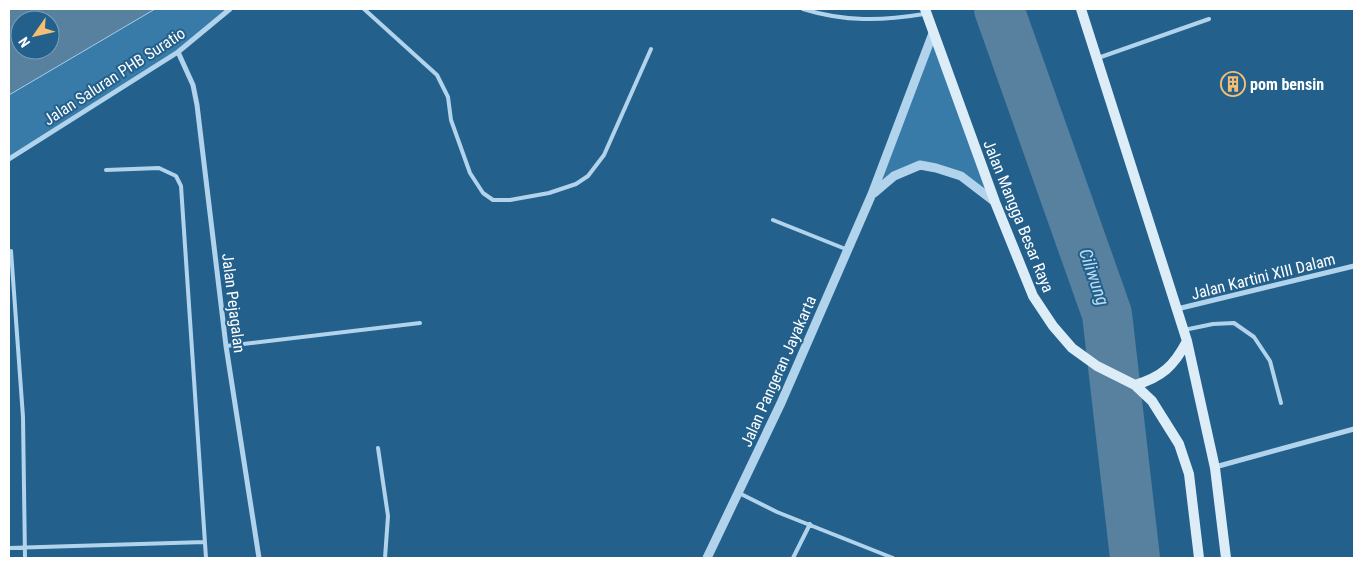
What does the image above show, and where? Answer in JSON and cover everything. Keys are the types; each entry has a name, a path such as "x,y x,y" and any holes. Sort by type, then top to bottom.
{"main road":[{"path":"1081,9 1187,341 1215,468 1226,558"},
{"name":"Jalan Mangga Besar Raya","path":"926,11 995,202 1033,296 1053,326 1072,348 1097,366 1132,384 1152,401 1178,444 1189,474 1200,558"},
{"path":"1132,384 1152,380 1167,370 1179,357 1187,341"}],"street":[{"name":"Jalan Saluran PHB Suratio","path":"9,159 178,52 230,9"},
{"name":"Jalan Pangeran Jayakarta","path":"707,558 739,493 848,250 872,194 933,33"},
{"name":"Jalan Pejagalan","path":"178,52 193,85 197,104 226,346 259,558"},
{"name":"Jalan Pangeran Jayakarta","path":"872,194 894,176 920,165 961,176 995,202"},
{"name":"Jalan Kartini XIII Dalam","path":"1177,309 1354,266"},
{"path":"1215,468 1354,429"}],"lane":[{"path":"364,9 437,75 448,97 452,120 470,173 483,193 493,200 510,200 549,193 576,184 588,176 604,155 651,49"},
{"path":"803,9 820,14 858,19 892,20 926,11"},
{"path":"1096,59 1209,19"},
{"path":"106,170 159,168 176,176 181,186 206,558"},
{"path":"773,220 848,250"},
{"path":"11,251 23,417 25,558"},
{"path":"9,310 15,310"},
{"path":"1183,330 1234,322 1254,337 1270,360 1281,403"},
{"path":"226,346 420,323"},
{"path":"378,448 388,516 385,558"},
{"path":"739,493 777,512 893,558"},
{"path":"793,558 810,524"},
{"path":"9,548 205,542"}],"shaded area":[{"path":"9,9 155,9 9,95"},
{"path":"155,9 230,9 178,52 9,159 9,95"},
{"path":"933,33 995,202 961,176 920,165 894,176 872,194"}],"waterway":[{"name":"Ciliwung","path":"999,9 1107,314 1135,558"}],"place":[{"name":"pom bensin","path":"1233,84"}]}
